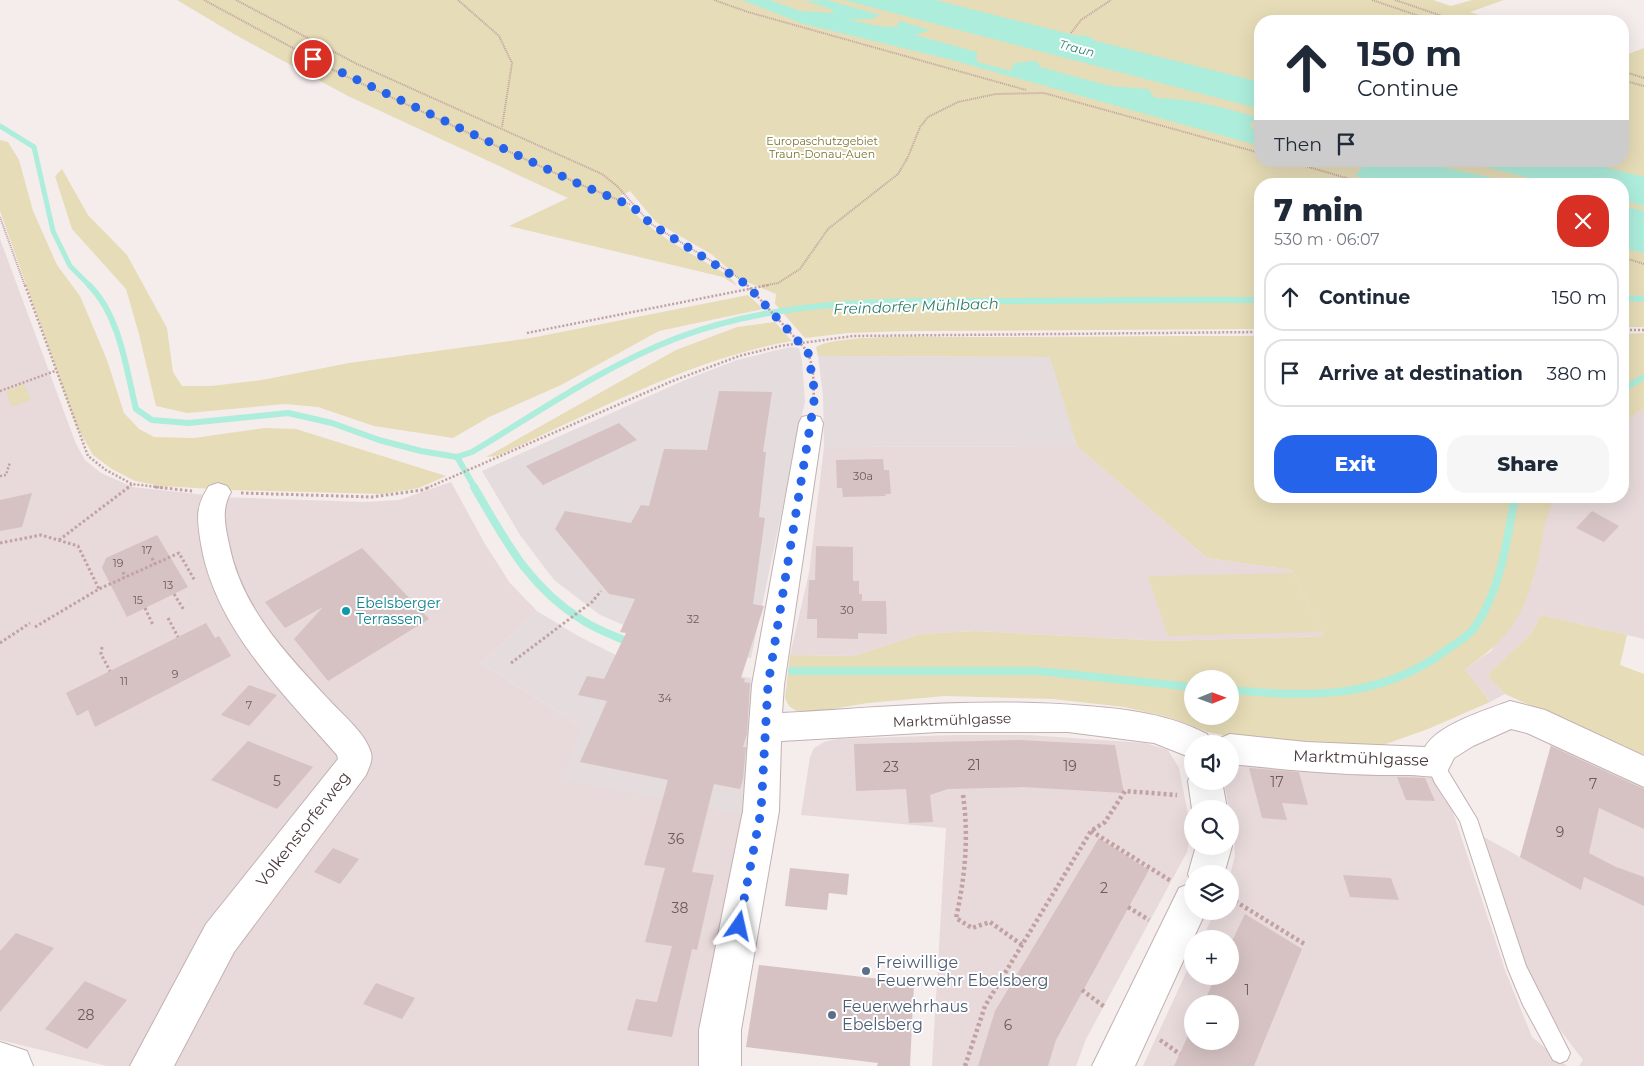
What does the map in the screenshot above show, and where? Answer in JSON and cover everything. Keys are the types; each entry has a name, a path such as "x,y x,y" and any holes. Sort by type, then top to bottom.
{"street":[{"path":"720,1066 720,1030 761,811 768,685 811,423"},
{"name":"Volkenstorferweg","path":"151,1066 220,938 354,764 355,754 349,745 266,649 226,589 213,536 210,504 218,492"},
{"name":"Marktmühlgasse","path":"1239,750 1306,757 1369,761 1414,760 1434,763 1442,748 1461,736 1510,715 1533,720 1644,772"},
{"name":"Marktmühlgasse","path":"765,728 977,717 1036,717 1125,724 1160,730 1184,738"},
{"path":"1113,1066 1184,904"},
{"path":"0,1063 12,1066"}],"lane":[{"path":"1434,763 1438,774 1463,806 1523,988 1541,1024 1560,1053"}],"path":[{"path":"204,0 343,75 570,180 632,206"},
{"path":"236,0 357,64 602,174 617,186 632,206 651,224 736,276 753,290 793,333 808,352 812,370 815,394 811,423"},
{"path":"458,0 499,36 512,64 502,128"},
{"path":"714,0 748,12 1254,151"},
{"path":"1071,33 1081,20 1111,0"},
{"path":"1372,0 1416,15"},
{"path":"1395,0 1439,15"},
{"path":"1629,73 1644,78"},
{"path":"1629,82 1644,86"},
{"path":"527,333 753,290 778,283 805,264 830,227 878,193 899,173 910,156 920,126 932,114 967,101 1017,91 1030,91"},
{"path":"1309,167 1346,178"},
{"path":"0,217 88,456 106,470 132,484 178,491 372,498 422,490 487,460 499,458 708,366 759,351 800,342 853,336 917,334 1254,332"},
{"path":"1629,259 1644,264"},
{"path":"1629,330 1644,330"},
{"path":"0,391 56,371"},
{"path":"0,476 6,475 10,462"},
{"path":"59,540 132,484"},
{"path":"0,543 41,535 78,546 99,589"},
{"path":"35,627 99,589 179,553 197,584"},
{"path":"152,558 155,564"},
{"path":"123,572 125,577"},
{"path":"511,663 592,602 602,591"},
{"path":"174,594 184,610"},
{"path":"145,608 154,625"},
{"path":"168,618 178,637"},
{"path":"0,643 30,623"},
{"path":"102,647 101,654 110,671"},
{"path":"965,1066 985,1006 1091,830 1105,822 1125,791 1201,795"},
{"path":"963,795 968,841 963,883 956,918 972,928 990,922 1022,945"},
{"path":"1091,830 1184,882"},
{"path":"1239,904 1306,945"},
{"path":"1128,907 1155,925"},
{"path":"1082,990 1110,1010"},
{"path":"1158,1038 1180,1054"}],"shaded area":[{"path":"0,239 76,444 85,460 101,473 133,487 206,495 206,538 345,757 138,1066 107,1066 0,1040"},
{"path":"790,347 799,348 802,361 805,401 751,658 645,634 600,615 554,580 520,535 482,471 685,380 737,360"},
{"path":"818,356 1051,357 1077,446 824,447 823,395"},
{"path":"1644,408 1644,639 1541,615 1531,634 1490,672 1489,678 1505,694 1490,702 1465,669 1491,651 1532,583 1547,512 1552,503 1629,503 1629,419"},
{"path":"1077,446 1207,558 1292,570 1324,636 1164,641 975,631 921,634 854,656 790,655 809,573 824,447"},
{"path":"451,482 485,544 510,583 537,611 481,663 580,726 745,815 702,1066 163,1066 208,975 350,786 338,720 233,586 220,497 364,502 399,500"},
{"path":"537,611 578,636 616,655 751,678 753,721 745,815 565,780 580,726 481,663"},
{"path":"956,735 1028,735 1145,743 1168,750 1179,768 1185,800 1185,855 1086,1039 1076,1066 932,1066 946,828 801,815 810,757 814,748 824,742 837,739"},
{"path":"1551,744 1644,788 1644,1066 1579,1066 1583,1060 1547,1013 1528,971 1484,837 1520,857"},
{"path":"1239,762 1432,776 1442,796 1452,809 1505,970 1532,1037 1567,1066 1143,1066 1184,977 1184,985 1239,985 1239,930 1206,930 1211,920 1239,920 1239,865 1233,865 1235,855 1239,855 1239,800 1227,800 1226,790 1239,790"}],"green space":[{"name":"Europaschutzgebiet Traun-Donau-Auen","path":"177,0 1433,0 1451,6 1472,0 1504,0 1470,12 1479,15 1254,15 1254,167 1629,167 1629,54 1644,48 1644,327 1629,327 1629,178 1254,178 1254,329 910,331 848,333 805,338 775,304 776,294 742,280 711,254 656,222 630,191 620,196 643,220 670,241 729,276 737,286 723,277 509,226 568,198 348,96 234,34"},
{"path":"0,140 8,142 19,160 33,211 57,265 80,296 107,360 124,413 139,429 154,437 194,438 265,428 296,429 446,476 419,488 382,494 161,486 135,481 112,469 93,455 76,425 0,211"},
{"path":"62,169 88,215 127,255 167,328 173,372 182,386 211,386 262,380 349,363 531,338 748,295 763,309 659,331 561,385 489,417 453,438 374,426 318,407 285,404 187,413 156,406 126,289 72,229 55,176"},
{"path":"775,322 792,341 754,349 679,374 642,389 497,456 486,457 676,350 737,327"},
{"path":"1644,333 1644,408 1629,419 1629,334"},
{"path":"1254,336 1254,503 1552,503 1543,532 1534,575 1523,607 1515,621 1495,645 1465,669 1490,702 1428,729 1383,745 1253,742 1239,739 1239,735 1222,735 1189,725 1239,725 1239,670 1184,670 1184,723 1168,717 1124,707 1053,699 945,696 868,703 813,712 798,712 789,706 785,698 790,655 854,656 921,634 975,631 1164,641 1324,636 1292,570 1207,558 1077,446 1050,357 818,356 816,347 827,343 862,338"},
{"path":"24,384 31,400 11,407 6,391"},
{"path":"1293,573 1322,632 1168,636 1148,576"},
{"path":"1541,615 1627,635 1620,665 1644,674 1644,757 1505,694 1489,678 1490,672 1531,634"}],"water":[{"name":"Traun","path":"742,0 769,0 800,11 834,13 831,9 806,1 827,0 880,15 872,19 847,19 877,26 897,27 899,21 930,30 915,35 977,52 977,62 1011,71 1014,63 1037,61 1040,67 1110,86 1148,89 1155,98 1195,102 1247,114 1254,116 1254,122 1250,122 1252,129 1254,130 1254,144 952,60 804,24"},
{"name":"Traun","path":"844,0 935,0 1074,35 1088,36 1096,41 1254,80 1254,107"},
{"path":"1362,167 1442,167 1493,178 1362,178 1355,176"},
{"path":"1485,167 1603,167 1644,177 1644,206 1629,202 1629,178 1529,178"},
{"path":"1629,207 1644,211 1644,253 1629,249"}],"building":[{"path":"719,391 772,392 763,452 766,452 759,517 765,518 753,604 764,606 741,678 745,679 744,682 750,683 747,734 743,747 746,747 743,779 740,789 714,784 692,872 714,875 697,950 692,949 672,1037 627,1030 636,999 657,1002 672,946 645,942 665,868 644,865 668,780 580,762 607,701 578,695 587,676 604,679 626,633 620,632 635,599 609,594 555,529 565,511 631,523 641,505 649,506 664,449 707,450"},
{"path":"619,423 637,440 543,485 526,466"},
{"path":"883,459 884,470 889,470 891,494 885,494 886,496 843,497 842,488 837,488 836,460"},
{"path":"32,493 22,527 0,531 0,500"},
{"path":"1592,511 1619,526 1604,542 1576,528"},
{"path":"157,535 188,587 127,617 102,568 106,558"},
{"path":"816,546 853,547 853,581 859,581 859,594 862,594 862,601 886,601 887,634 858,633 858,639 817,638 817,619 807,619 809,580 815,580"},
{"name":"Ebelsberger Terrassen","path":"362,548 429,619 328,681 294,639 323,607 285,628 265,602"},
{"path":"206,623 215,638 219,636 231,656 95,727 88,710 77,716 66,693"},
{"path":"249,685 277,695 249,726 221,715"},
{"path":"1019,740 1115,745 1124,793 1023,787 948,789 930,795 933,822 909,823 906,789 856,791 854,744"},
{"path":"248,741 313,767 277,809 211,780"},
{"path":"1551,746 1644,789 1644,829 1599,808 1589,853 1616,867 1644,877 1644,906 1584,877 1581,890 1520,857"},
{"path":"1249,768 1299,772 1308,805 1282,803 1287,820 1262,818"},
{"path":"1397,777 1425,778 1435,801 1406,800"},
{"path":"1099,838 1149,870 1056,1040 1048,1066 978,1066 995,1011"},
{"path":"333,848 359,859 340,884 314,872"},
{"path":"790,868 849,874 847,895 829,893 827,910 785,906"},
{"path":"1343,875 1391,878 1399,900 1350,897"},
{"path":"1245,914 1302,949 1254,1066 1174,1066 1184,1044 1184,1050 1239,1050 1239,995 1207,995 1212,985 1239,985 1239,930 1237,930"},
{"path":"16,933 54,948 0,1012 0,951"},
{"name":"Feuerwehrhaus Ebelsberg","path":"759,965 914,983 910,1066 877,1066 878,1063 746,1047"},
{"path":"85,981 127,1000 87,1049 45,1029"},
{"path":"376,983 415,998 402,1019 363,1004"}],"waterway":[{"name":"Freindorfer Mühlbach","path":"0,126 34,147 53,231 70,266 89,285"},
{"name":"Freindorfer Mühlbach","path":"89,285 100,298 115,327 125,360 136,409 152,420 189,423 288,413 332,423 379,440 421,451 457,457"},
{"name":"Freindorfer Mühlbach","path":"1629,298 1644,299"},
{"name":"Freindorfer Mühlbach","path":"457,457 472,452 572,391 650,349 717,325 758,315 800,308 885,302 1254,300"},
{"name":"Freindorfer Mühlbach","path":"1629,386 1644,377"},
{"name":"Freindorfer Mühlbach","path":"457,457 475,488"},
{"name":"Freindorfer Mühlbach","path":"474,487 519,561 546,592 588,624 631,643"},
{"name":"Freindorfer Mühlbach","path":"1239,691 1288,694 1344,691 1371,686 1398,677 1424,665 1460,641 1475,627 1491,597 1502,564 1514,503"},
{"name":"Freindorfer Mühlbach","path":"792,671 1038,671 1184,686"}],"place":[{"name":"Ebelsberger Terrassen","path":"346,611"},
{"name":"Freiwillige Feuerwehr Ebelsberg","path":"866,971"},
{"name":"Feuerwehrhaus Ebelsberg","path":"832,1015"}],"route":[{"path":"313,59 343,75 579,184 632,206 651,224 746,284 793,333 808,352 815,394 768,685 761,811 739,926"}]}
